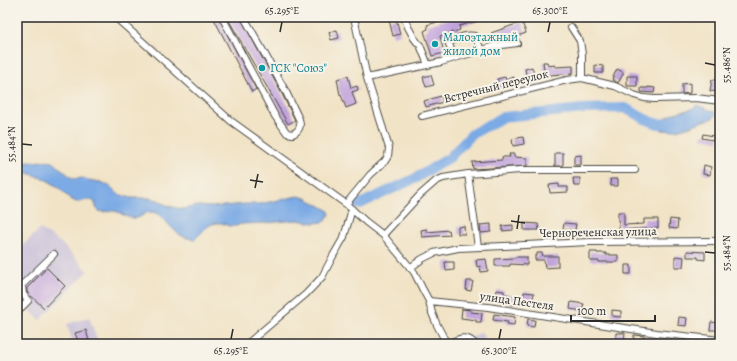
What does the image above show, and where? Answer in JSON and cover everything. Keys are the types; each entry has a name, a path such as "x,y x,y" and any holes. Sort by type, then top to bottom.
{"street":[{"path":"115,17 231,121 346,204 383,235 414,272 429,301 437,324 448,344 466,338 475,344"},
{"path":"222,17 275,116 287,133 293,134 298,131 300,124 299,119 286,92 244,17"},
{"path":"346,204 370,175 385,161 388,156 389,148 367,78 354,17"},
{"path":"404,17 411,33 420,45 428,65"},
{"path":"572,27 580,41 582,54 578,78 615,86 644,98 696,98 720,101"},
{"path":"454,58 450,44 451,41 461,37 471,35 475,36 481,50"},
{"path":"367,78 428,65 495,46 517,43"},
{"name":"Встречный переулок","path":"422,116 578,78"},
{"path":"383,235 420,195 436,181 451,176 521,170 635,170"},
{"path":"720,172 720,187"},
{"path":"468,174 478,247"},
{"path":"247,344 306,294 322,277 344,237 352,209"},
{"name":"Чернореченская улица","path":"410,268 422,259 434,253 458,248 590,242 720,241"},
{"path":"17,312 28,301 23,294 22,286 54,254"},
{"name":"улица Пестеля","path":"429,301 488,307 657,333 720,340"}],"shaded area":[{"path":"40,229 60,242 88,271 40,320 17,298 17,255 19,249"},
{"path":"89,317 99,344 73,344 67,324"},
{"path":"481,332 488,344 462,344"}],"water":[{"path":"697,105 715,112 715,116 709,120 683,128 662,130 661,122 666,118 675,113 693,108"},
{"path":"44,161 53,162 72,178 83,178 101,182 110,186 118,194 131,198 149,198 158,200 168,206 182,209 198,206 212,207 260,204 298,196 306,198 328,210 330,214 324,222 314,223 297,220 229,226 222,223 217,223 207,227 195,239 187,238 180,235 156,213 149,212 134,218 114,211 100,211 96,207 95,202 92,200 79,202 74,201 51,182 17,169 18,163"}],"building":[{"name":"ГСК \"Союз\"","path":"213,17 218,17 256,89 252,92"},
{"name":"ГСК \"Союз\"","path":"227,17 240,17 295,120 288,124"},
{"name":"Малоэтажный жилой дом","path":"455,17 477,17 478,21 459,26 460,30 440,36 444,53 432,56 424,31 428,29 427,25"},
{"path":"396,18 400,34 393,36 389,20"},
{"path":"522,22 526,33 506,40 494,42 491,33"},
{"path":"337,30 339,38 331,40 329,32"},
{"path":"543,62 547,62 548,66 555,65 555,67 573,66 573,73 550,75 545,77"},
{"path":"595,65 603,66 603,73 595,73"},
{"path":"532,67 535,77 527,79 525,69"},
{"path":"617,69 623,72 618,83 612,79"},
{"path":"431,75 434,85 426,87 423,77"},
{"path":"348,76 351,88 357,86 358,90 352,92 356,104 346,108 340,95 337,79"},
{"path":"627,76 637,76 637,86 627,86"},
{"path":"505,77 506,80 514,77 516,83 499,89 497,79"},
{"path":"712,80 720,80 720,92 710,91"},
{"path":"690,83 690,93 682,94 682,84"},
{"path":"641,88 655,88 654,93 641,92"},
{"path":"441,96 443,102 426,107 424,101"},
{"path":"703,134 719,137 718,141 702,138"},
{"path":"523,137 524,144 513,146 512,139"},
{"path":"555,153 563,153 563,166 555,166"},
{"path":"509,154 514,154 514,157 527,158 527,166 473,169 472,162 502,160 502,157 510,157"},
{"path":"581,155 581,165 574,165 574,156"},
{"path":"704,165 711,167 710,175 703,174"},
{"path":"573,178 580,178 580,186 574,186"},
{"path":"610,179 618,179 618,186 611,186"},
{"path":"559,184 559,187 568,187 568,192 550,193 549,185"},
{"path":"618,212 624,212 624,225 644,224 644,219 658,219 658,228 619,230"},
{"path":"670,219 678,220 677,229 669,228"},
{"path":"524,223 538,224 539,230 524,230"},
{"path":"564,223 576,224 575,230 563,230"},
{"path":"491,224 491,232 481,233 480,225"},
{"path":"513,225 513,230 502,231 502,226"},
{"path":"464,226 465,234 458,234 458,227"},
{"path":"427,229 427,232 449,230 450,235 422,237 421,230"},
{"path":"687,251 705,252 705,260 698,259 698,257 687,257"},
{"path":"590,252 606,253 606,255 618,255 618,262 590,261"},
{"path":"537,253 542,253 543,256 558,256 558,267 545,268 544,260 535,260"},
{"path":"675,256 684,257 683,267 675,267"},
{"path":"527,257 527,265 510,264 510,266 495,266 495,259"},
{"path":"486,259 488,271 481,272 480,266 477,267 476,260"},
{"path":"445,262 454,262 454,270 446,271"},
{"path":"625,265 631,265 631,274 625,274"},
{"path":"47,268 65,286 44,308 27,292 27,288"},
{"path":"467,281 473,281 471,291 466,290"},
{"path":"497,290 504,291 504,294 520,297 519,301 515,300 514,305 507,303 508,299 496,298"},
{"path":"524,292 534,293 532,303 523,302"},
{"path":"571,302 584,304 582,311 570,309"},
{"path":"462,309 471,310 470,312 482,313 481,322 461,318"},
{"path":"612,310 621,311 621,317 612,316"},
{"path":"494,314 515,317 514,325 507,324 508,322 493,320"},
{"path":"679,317 687,318 686,326 678,325"},
{"path":"528,319 535,320 534,327 527,326"},
{"path":"711,322 719,323 718,330 710,330"},
{"path":"86,330 89,341 79,344 75,333"},
{"path":"616,333 625,333 624,341 616,340"},
{"path":"634,335 644,336 643,344 634,344"}],"waterway":[{"path":"356,204 360,204 416,178 449,158 472,134 503,117 583,109 625,108 658,124 675,122"}],"place":[{"name":"Малоэтажный жилой дом","path":"435,44"},
{"name":"ГСК \"Союз\"","path":"262,68"}]}
